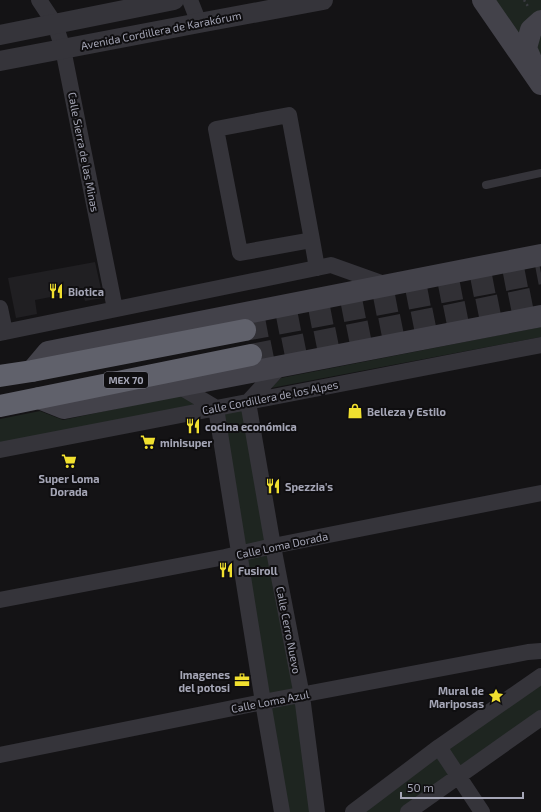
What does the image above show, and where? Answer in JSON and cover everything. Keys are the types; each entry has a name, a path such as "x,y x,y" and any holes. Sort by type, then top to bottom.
{"highway":[{"name":"MEX 70","path":"0,376 245,330"},
{"name":"MEX 70","path":"0,406 251,355"}],"main road":[{"path":"483,0 541,83"},
{"path":"541,22 530,30 526,48 541,83"},
{"path":"32,371 48,352 541,255"},
{"path":"39,398 64,408 541,316"}],"street":[{"name":"Calle Sierra de las Minas","path":"39,0 55,24 63,48 115,309"},
{"path":"0,35 174,0"},
{"path":"190,0 199,23"},
{"name":"Avenida Cordillera de Karakórum","path":"0,61 321,0"},
{"path":"312,240 240,253 216,129 290,115 317,268"},
{"path":"0,308 3,332 331,265 387,286"},
{"name":"Calle Cordillera de los Alpes","path":"0,450 541,345"},
{"path":"248,402 280,367"},
{"path":"179,386 216,408 282,812"},
{"name":"Calle Cerro Nuevo","path":"248,402 273,546 302,696 317,812"},
{"name":"Calle Loma Dorada","path":"0,600 239,554 541,493"},
{"name":"Calle Loma Azul","path":"0,755 263,702 302,696 528,652 541,651"},
{"path":"353,812 439,747 541,676"},
{"path":"408,812 541,718"},
{"path":"439,747 482,812"}],"lane":[{"path":"486,185 541,173"}],"shaded area":[{"path":"495,0 541,0 541,67"},
{"path":"95,262 103,298 85,301 82,291 35,300 37,314 16,318 8,278"},
{"path":"541,327 541,337 271,388 281,378"},
{"path":"181,395 197,405 0,444 0,419 40,411 63,420"},
{"path":"247,398 317,812 282,812 216,408"},
{"path":"541,676 541,718 408,812 353,812"}],"tunnel":[{"path":"245,330 541,273"},
{"path":"251,355 541,297"}],"place":[{"name":"Biotica","path":"56,291"},
{"name":"Belleza y Estilo","path":"355,411"},
{"name":"cocina económica","path":"193,426"},
{"name":"minisuper","path":"148,442"},
{"name":"Super Loma Dorada","path":"69,461"},
{"name":"Spezzia's","path":"273,486"},
{"name":"Fusiroll","path":"226,570"},
{"name":"Imagenes del potosi","path":"242,680"},
{"name":"Mural de Mariposas","path":"496,696"}]}
